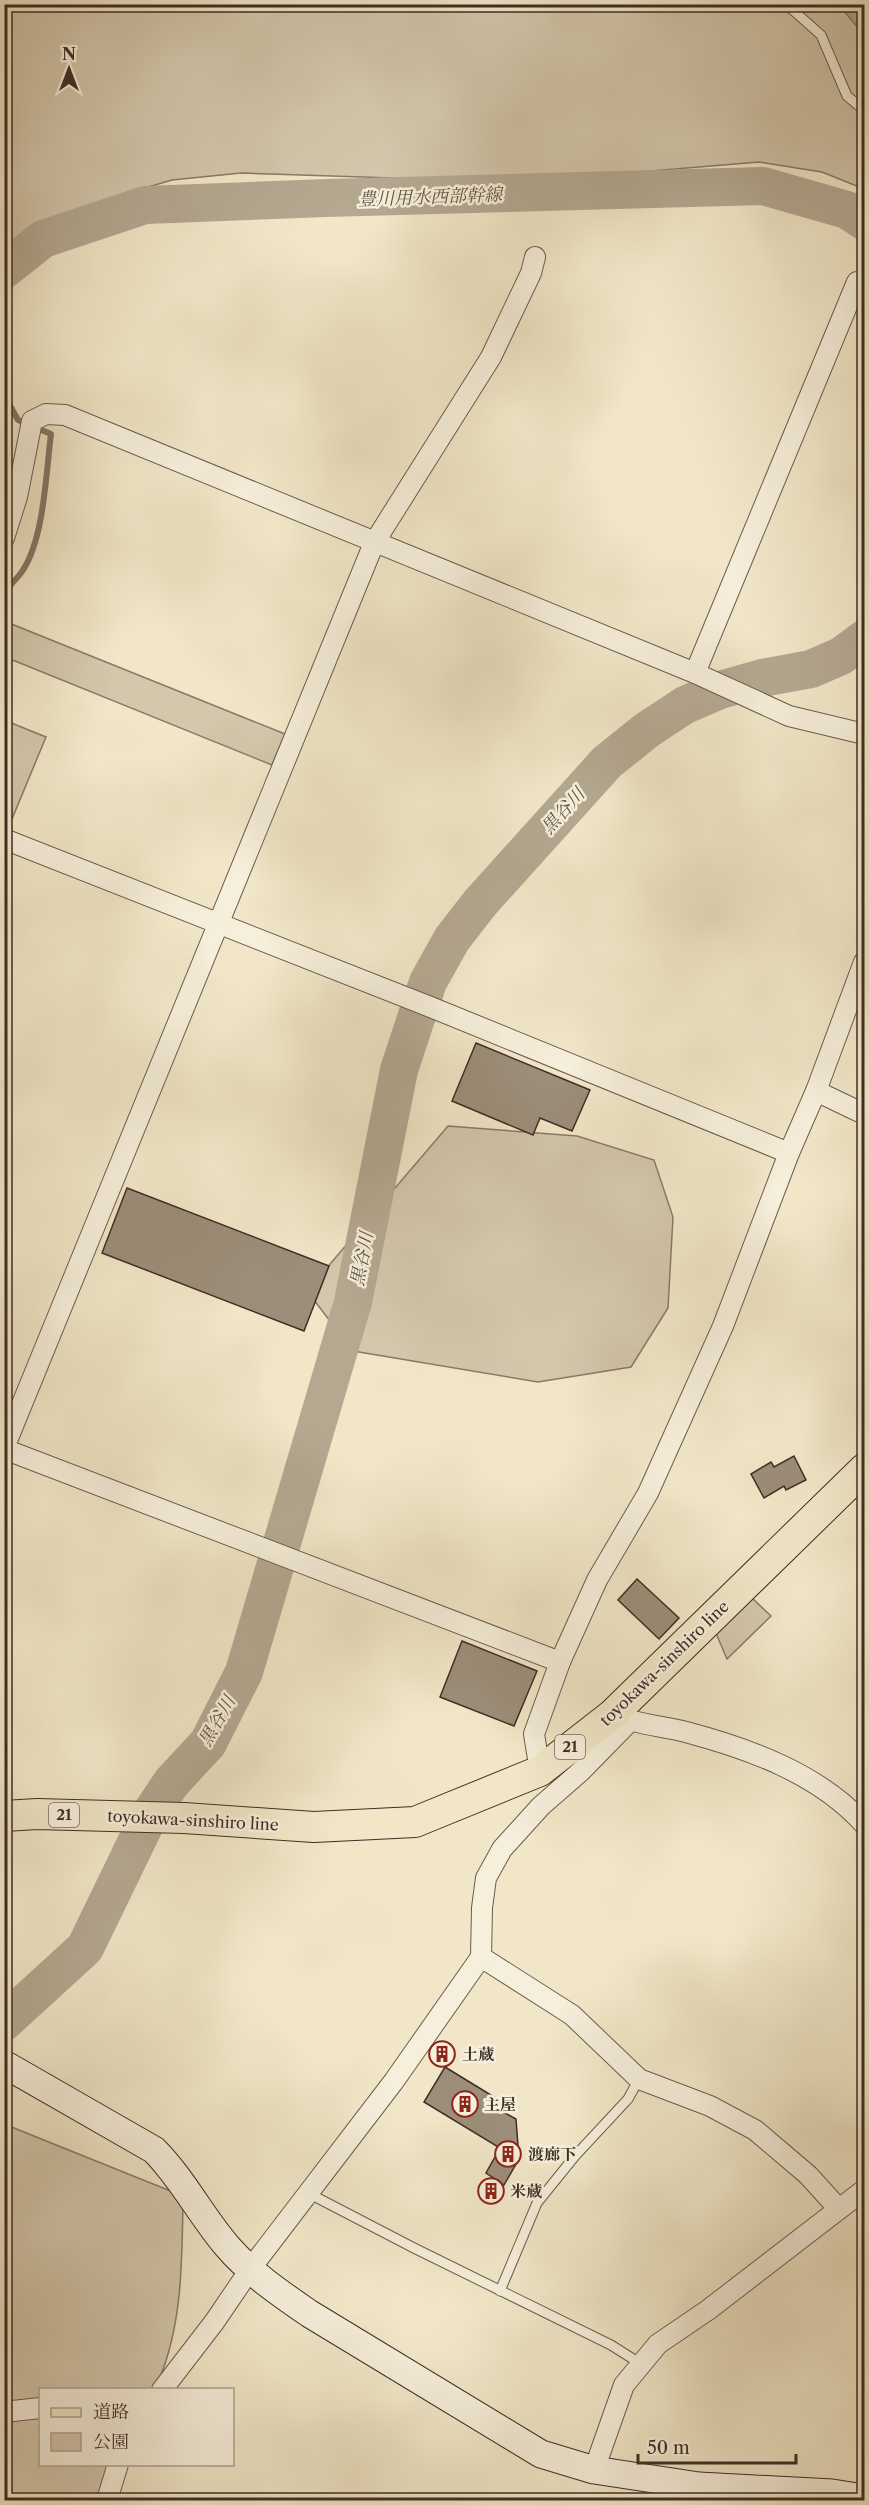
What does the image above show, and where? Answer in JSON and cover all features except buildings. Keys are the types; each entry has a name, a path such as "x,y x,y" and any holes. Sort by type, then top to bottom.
{"main road":[{"name":"toyokawa-sinshiro line","path":"4,1816 37,1814 184,1818 314,1827 416,1822 540,1771 622,1717 864,1469"}],"street":[{"path":"535,257 531,273 492,357 374,543 4,1449 560,1662"},
{"path":"695,673 857,282"},
{"path":"4,538 17,497 32,421 38,416 54,413 65,415 695,673 789,716 864,734"},
{"path":"4,839 433,1008 789,1153"},
{"path":"540,1771 534,1734 560,1662 597,1580 648,1493 723,1326 789,1153 816,1091 864,962"},
{"path":"816,1091 864,1114"},
{"path":"164,2388 215,2321 251,2268 394,2081 482,1957 482,1908 486,1878 502,1849 541,1806 580,1772 622,1717 685,1732 756,1754 801,1775 848,1805 864,1824"},
{"path":"482,1957 572,2015 639,2079 710,2106 755,2130 808,2175 838,2208"},
{"path":"4,2064 154,2150 170,2166 228,2247 279,2293 541,2454 594,2470 699,2486 832,2493 864,2498"},
{"path":"594,2470 624,2385 658,2344 708,2310 864,2190"},
{"path":"4,2412 39,2408"},
{"path":"106,2500 117,2466"}],"lane":[{"path":"786,4 821,35 847,96 864,110"},
{"path":"500,2291 537,2203 575,2156 628,2099 639,2079"},
{"path":"308,2193 611,2345 641,2364"}],"green space":[{"path":"5,5 864,5 864,189 822,172 759,162 519,182 241,173 172,180 111,198 29,234 5,257"},
{"path":"4,621 285,734 272,765 5,657"},
{"path":"4,720 46,737 7,831 4,830"},
{"path":"448,1126 577,1136 654,1160 673,1217 668,1308 631,1367 538,1382 353,1351 307,1291"},
{"path":"751,1597 771,1616 727,1659 715,1631"},
{"path":"4,2124 183,2196 181,2270 176,2319 171,2343 155,2388 39,2388 39,2466 119,2466 101,2500 5,2500"}],"shaded area":[{"path":"839,5 864,5 864,35"}],"waterway":[{"name":"豊川用水西部幹線","path":"4,270 43,239 145,205 763,186 847,210 864,221"},
{"path":"4,395 18,420 51,434 43,505 36,541 23,570 4,592"},
{"name":"黒谷川","path":"4,2022 85,1948 149,1816 171,1783 208,1743 244,1672 353,1302 399,1070 428,982 452,939 480,903 607,762 647,730 685,705 720,690 762,678 811,669 841,656 864,639"}],"place":[{"name":"土蔵","path":"442,2054"},
{"name":"主屋","path":"465,2104"},
{"name":"渡廊下","path":"508,2154"},
{"name":"米蔵","path":"491,2191"}]}
